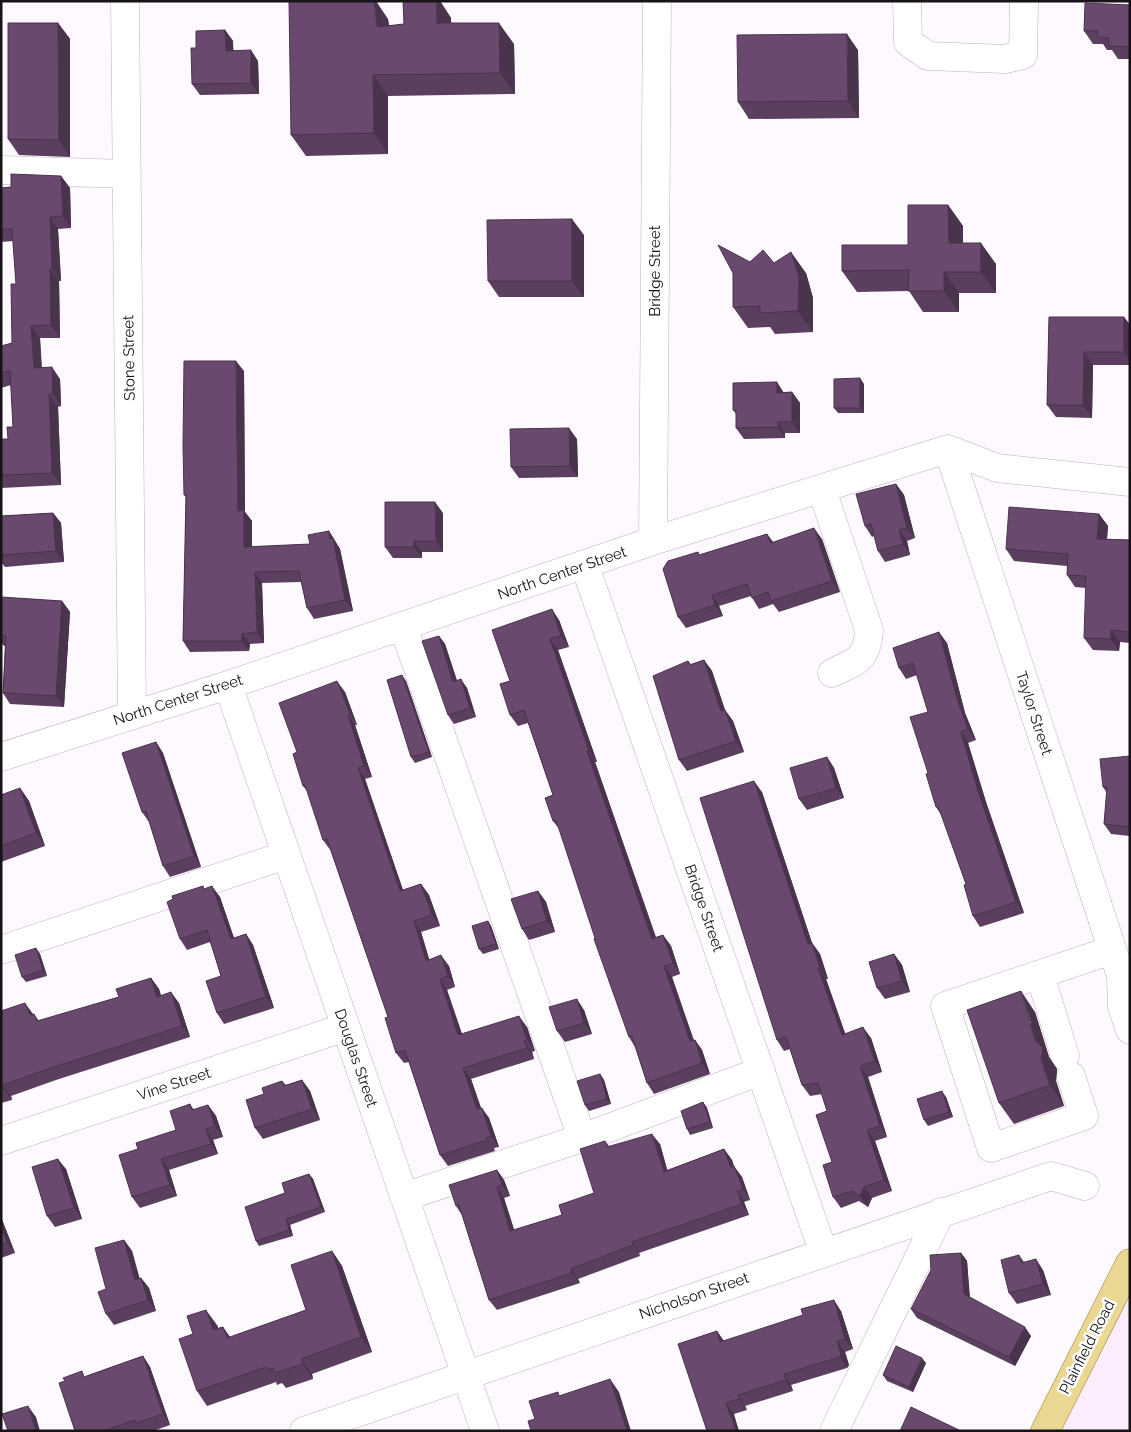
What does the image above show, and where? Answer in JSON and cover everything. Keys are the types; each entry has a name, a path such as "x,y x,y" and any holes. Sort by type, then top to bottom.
{"main road":[{"name":"Plainfield Road","path":"1045,1431 1130,1263"}],"street":[{"name":"Stone Street","path":"125,1 132,714"},
{"name":"Bridge Street","path":"653,542 657,1"},
{"path":"907,1 908,42 928,56 1005,59 1024,55 1024,1"},
{"path":"1,170 127,174"},
{"path":"948,449 997,468 1130,482"},
{"name":"North Center Street","path":"1,757 228,684 653,542 948,449"},
{"name":"Taylor Street","path":"948,449 1112,950 1125,982 1122,1006 1130,1030"},
{"path":"822,490 869,630 868,649 859,660 832,673"},
{"name":"Bridge Street","path":"585,566 823,1251"},
{"path":"403,626 582,1138"},
{"name":"Douglas Street","path":"228,684 485,1431"},
{"path":"1,950 286,855"},
{"path":"1040,975 1084,1116 991,1148 945,1006 1112,950"},
{"name":"Vine Street","path":"1,1141 346,1027"},
{"path":"404,1197 582,1138 761,1071"},
{"name":"Nicholson Street","path":"304,1431 466,1377 823,1251 1050,1176 1085,1186"},
{"path":"834,1431 941,1212"}],"shaded area":[{"path":"1130,1278 1130,1431 1053,1431"}],"building":[{"path":"289,1 374,1 377,27 404,24 403,1 437,1 437,23 499,23 500,73 373,75 374,133 291,135"},
{"path":"1085,3 1130,5 1130,47 1109,46 1109,38 1098,37 1098,31 1084,31"},
{"path":"8,23 58,23 59,140 8,139"},
{"path":"225,30 226,51 251,50 251,83 192,84 191,48 196,48 196,31"},
{"path":"847,34 848,101 738,102 737,35"},
{"path":"11,174 61,176 63,216 50,217 52,269 50,269 51,325 31,326 34,368 52,367 53,394 49,394 52,473 1,475 1,439 8,439 7,427 13,427 10,371 1,373 1,346 12,343 11,284 16,284 12,229 1,229 1,188 11,187"},
{"path":"908,205 948,205 949,243 981,243 981,272 944,272 944,291 908,291 909,270 842,271 842,245 908,245"},
{"path":"572,219 572,281 488,281 487,220"},
{"path":"718,245 750,262 763,250 774,263 791,252 799,277 798,311 760,313 760,306 733,307 733,273"},
{"path":"1049,317 1124,317 1124,352 1084,352 1083,405 1047,405"},
{"path":"184,361 236,361 238,511 244,510 244,547 310,544 308,535 329,531 330,539 333,538 345,600 307,608 299,571 255,572 257,632 242,634 242,641 183,641 186,494 184,495 183,446"},
{"path":"860,378 860,408 834,408 834,379"},
{"path":"777,382 777,393 792,392 792,422 778,422 778,427 736,428 736,410 733,410 733,383"},
{"path":"569,428 570,466 511,467 510,429"},
{"path":"896,484 907,528 899,530 903,544 878,551 871,524 865,526 856,494"},
{"path":"385,502 435,502 436,541 414,541 414,547 385,547"},
{"path":"1009,507 1099,514 1097,539 1130,540 1130,632 1111,630 1111,639 1084,638 1086,576 1067,575 1068,554 1006,549"},
{"path":"53,513 56,551 1,555 1,516"},
{"path":"814,528 832,581 771,601 768,592 752,598 747,584 712,595 715,605 678,617 663,569 668,561 698,552 699,555 767,534 771,543"},
{"path":"1,597 62,601 56,696 3,693 6,636 1,635"},
{"path":"552,609 561,636 550,639 589,751 587,751 652,939 663,935 673,963 664,966 690,1041 695,1040 702,1063 647,1083 632,1036 629,1037 594,939 556,820 553,821 545,798 553,795 524,710 510,715 500,684 510,681 492,630"},
{"path":"939,632 958,702 968,729 961,732 978,791 1016,902 973,916 964,885 966,884 938,806 936,807 926,774 928,773 910,717 928,712 913,663 899,668 893,648"},
{"path":"439,636 453,682 461,679 470,708 448,715 422,641"},
{"path":"704,660 721,711 725,710 736,741 679,760 653,676 688,661 690,665"},
{"path":"402,675 429,752 411,757 387,680"},
{"path":"337,681 350,714 348,715 364,766 358,768 400,891 421,884 432,915 414,921 426,961 441,955 448,976 440,979 458,1035 519,1016 527,1040 524,1041 527,1048 463,1068 477,1109 482,1108 491,1136 486,1138 487,1140 440,1155 405,1050 396,1053 385,1018 388,1017 327,839 323,840 305,785 303,786 293,754 297,752 279,703"},
{"path":"156,742 194,856 163,866 146,811 142,812 122,753"},
{"path":"1130,756 1130,827 1104,824 1107,787 1103,787 1100,759"},
{"path":"827,757 836,788 799,799 790,768"},
{"path":"754,781 808,944 812,943 820,968 818,968 842,1035 863,1027 875,1061 860,1066 880,1126 867,1130 884,1180 864,1187 860,1196 852,1191 833,1197 823,1165 832,1162 816,1115 827,1111 818,1083 802,1085 786,1037 777,1040 700,798"},
{"path":"20,788 36,833 1,846 1,795"},
{"path":"203,886 204,889 212,886 231,939 246,934 266,997 217,1013 206,981 221,976 207,930 180,939 167,902 173,899 172,896"},
{"path":"538,891 547,921 522,929 511,899"},
{"path":"488,921 496,944 479,949 472,926"},
{"path":"36,948 43,970 22,977 15,955"},
{"path":"894,954 902,981 877,988 869,962"},
{"path":"151,978 157,997 171,992 182,1026 48,1069 3,1085 4,1089 1,1090 1,1011 25,1003 30,1015 34,1014 37,1021 119,997 116,989"},
{"path":"1021,991 1035,1040 1043,1048 1041,1060 1050,1085 999,1103 967,1010"},
{"path":"577,999 584,1023 557,1031 549,1007"},
{"path":"600,1074 607,1099 585,1105 577,1081"},
{"path":"302,1080 312,1109 255,1128 246,1100 264,1094 262,1088 282,1081 284,1086"},
{"path":"942,1091 949,1112 924,1120 917,1099"},
{"path":"703,1102 710,1122 687,1129 681,1111"},
{"path":"190,1104 192,1110 208,1105 215,1126 206,1129 211,1144 161,1159 170,1185 132,1197 119,1155 138,1149 136,1143 176,1130 170,1111"},
{"path":"652,1134 664,1172 724,1149 731,1168 734,1166 743,1189 737,1191 742,1204 632,1242 633,1245 571,1269 572,1273 489,1300 459,1205 456,1206 449,1185 497,1170 502,1185 497,1187 510,1231 562,1215 559,1205 594,1193 580,1149 605,1141 607,1147"},
{"path":"58,1159 74,1208 47,1216 32,1167"},
{"path":"309,1174 321,1207 286,1219 289,1230 256,1241 245,1207 285,1193 282,1183"},
{"path":"1,1226 7,1242 1,1244"},
{"path":"124,1240 135,1280 141,1278 148,1300 106,1314 98,1292 106,1289 95,1248"},
{"path":"332,1251 361,1337 301,1359 303,1364 275,1373 273,1368 267,1370 266,1367 197,1391 179,1339 193,1334 187,1316 206,1310 213,1330 223,1327 227,1338 306,1310 291,1265"},
{"path":"961,1253 964,1294 1025,1327 1009,1357 911,1309 931,1270 930,1255"},
{"path":"1019,1255 1021,1263 1036,1259 1043,1284 1009,1293 1001,1260"},
{"path":"834,1300 845,1339 837,1341 841,1354 840,1357 784,1374 786,1380 738,1395 739,1399 726,1403 736,1431 707,1431 678,1344 717,1331 720,1342 803,1315 801,1309"},
{"path":"896,1346 922,1358 909,1387 883,1375"},
{"path":"143,1356 163,1414 136,1423 135,1420 103,1431 75,1431 59,1383 65,1381 63,1378 82,1371 84,1377"},
{"path":"610,1379 627,1431 531,1431 528,1421 535,1419 529,1401 558,1392 559,1396"},
{"path":"28,1406 36,1431 8,1431 2,1414"},
{"path":"911,1407 961,1431 900,1431"}]}
